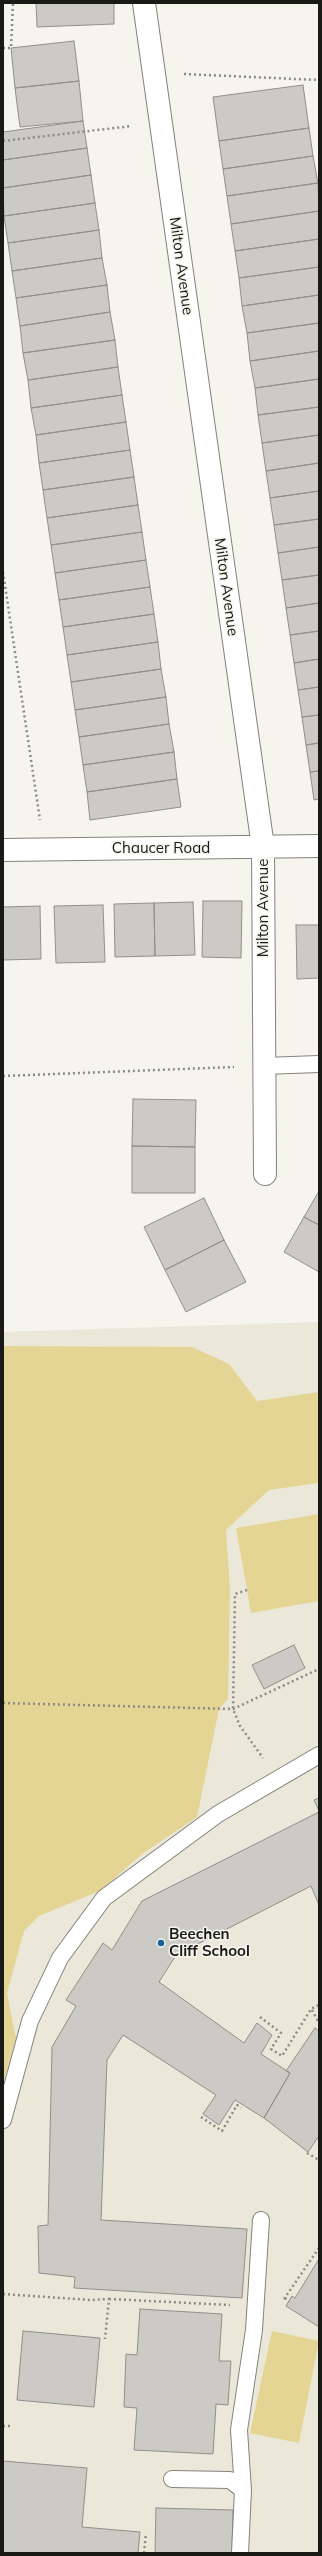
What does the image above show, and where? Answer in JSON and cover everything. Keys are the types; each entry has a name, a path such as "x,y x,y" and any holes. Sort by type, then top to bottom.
{"street":[{"name":"Milton Avenue","path":"144,3 263,847 265,1174"},
{"name":"Chaucer Road","path":"3,850 44,848 319,846"}],"lane":[{"path":"264,1066 319,1064"},
{"path":"3,2120 30,2021 60,1958 104,1898 218,1814 319,1755"},
{"path":"240,2553 243,2490 239,2430 254,2330 261,2220"},
{"path":"172,2479 230,2480 243,2490"}],"path":[{"path":"3,48 11,48 13,3"},
{"path":"153,72 319,80"},
{"path":"3,141 161,123"},
{"path":"3,572 44,848"},
{"path":"3,1076 264,1066"},
{"path":"247,1590 235,1594 233,1709 240,1726 278,1778"},
{"path":"3,1703 233,1709 319,1669"},
{"path":"260,2017 282,2033 271,2049 282,2056 312,2009 319,2005"},
{"path":"312,2009 319,2024"},
{"path":"201,2117 222,2131 237,2105 241,2108"},
{"path":"307,2153 319,2160"},
{"path":"3,2294 91,2300 109,2298 255,2306 285,2298 319,2248"},
{"path":"105,2339 109,2298"},
{"path":"285,2298 289,2302"},
{"path":"3,2426 10,2426"},
{"path":"144,2553 146,2532"}],"shaded area":[{"name":"Beechen Cliff School","path":"319,1322 319,2553 3,2553 3,1332"},
{"path":"3,1346 192,1347 229,1364 257,1401 319,1392 319,1483 269,1490 226,1530 230,1588 228,1699 219,1709 197,1817 142,1854 100,1891 39,1916 24,1931 7,1993 16,2038 3,2083"},
{"path":"319,1514 319,1601 251,1613 236,1528"},
{"path":"272,2331 319,2341 299,2443 250,2433"}],"building":[{"path":"36,3 114,3 114,24 37,27"},
{"path":"74,41 79,81 15,88 11,48"},
{"path":"79,81 83,121 20,127 15,88"},
{"path":"303,85 309,128 219,141 213,97"},
{"path":"83,121 87,148 3,160 3,132"},
{"path":"309,128 313,156 223,169 219,141"},
{"path":"87,148 91,175 3,188 3,160"},
{"path":"313,156 318,183 227,196 223,169"},
{"path":"91,175 95,203 4,216 3,188"},
{"path":"318,183 319,211 231,224 227,196"},
{"path":"95,203 99,230 8,243 4,216"},
{"path":"319,211 319,239 235,251 231,224"},
{"path":"99,230 102,258 12,271 8,243"},
{"path":"319,239 319,267 239,278 235,251"},
{"path":"102,258 107,285 16,298 12,271"},
{"path":"319,267 319,295 242,306 239,278"},
{"path":"107,285 110,312 20,326 16,298"},
{"path":"319,295 319,323 247,333 242,306"},
{"path":"110,312 115,340 23,353 20,326"},
{"path":"319,323 319,351 250,361 247,333"},
{"path":"115,340 118,367 28,380 23,353"},
{"path":"319,351 319,379 255,388 250,361"},
{"path":"118,367 122,395 31,408 28,380"},
{"path":"319,379 319,407 258,415 255,388"},
{"path":"122,395 126,422 36,435 31,408"},
{"path":"319,407 319,435 262,443 258,415"},
{"path":"126,422 130,450 39,463 36,435"},
{"path":"319,435 319,463 266,471 262,443"},
{"path":"130,450 134,477 43,490 39,463"},
{"path":"319,463 319,491 270,498 266,471"},
{"path":"134,477 138,505 47,518 43,490"},
{"path":"319,491 319,519 274,525 270,498"},
{"path":"138,505 142,532 51,545 47,518"},
{"path":"319,519 319,547 278,553 274,525"},
{"path":"142,532 146,560 55,573 51,545"},
{"path":"319,547 319,575 282,580 278,553"},
{"path":"146,560 150,587 59,600 55,573"},
{"path":"319,575 319,603 286,608 282,580"},
{"path":"150,587 154,614 63,627 59,600"},
{"path":"319,603 319,631 290,635 286,608"},
{"path":"154,614 158,642 67,655 63,627"},
{"path":"319,631 319,659 294,663 290,635"},
{"path":"158,642 161,669 71,682 67,655"},
{"path":"319,659 319,687 298,690 294,663"},
{"path":"161,669 166,697 75,710 71,682"},
{"path":"319,687 319,715 302,717 298,690"},
{"path":"166,697 169,724 79,737 75,710"},
{"path":"319,715 319,743 306,745 302,717"},
{"path":"169,724 174,752 83,765 79,737"},
{"path":"319,743 319,771 310,772 306,745"},
{"path":"174,752 177,779 87,792 83,765"},
{"path":"319,771 319,799 314,800 310,772"},
{"path":"177,779 181,807 90,820 87,792"},
{"path":"203,901 242,901 241,958 202,957"},
{"path":"193,902 195,955 155,956 154,903"},
{"path":"154,903 155,956 115,957 114,904"},
{"path":"103,905 105,962 56,963 54,906"},
{"path":"40,906 41,959 3,960 3,907"},
{"path":"296,925 319,925 319,978 297,979"},
{"path":"133,1099 196,1100 195,1147 132,1146"},
{"path":"132,1146 195,1147 195,1193 132,1193"},
{"path":"319,1191 319,1225 304,1217"},
{"path":"204,1198 224,1240 165,1270 144,1227"},
{"path":"304,1217 319,1225 319,1272 284,1252"},
{"path":"224,1240 246,1282 186,1312 165,1270"},
{"path":"294,1645 305,1668 264,1689 252,1665"},
{"path":"319,1798 319,1811 314,1800"},
{"path":"319,1812 319,1905 311,1886 176,1955 159,1982 244,2043 257,2023 272,2035 261,2054 290,2073 264,2118 235,2100 219,2125 203,2114 216,2095 123,2035 107,2060 101,2220 247,2229 242,2298 74,2288 75,2277 39,2273 38,2226 48,2225 52,2047 76,2006 66,2000 103,1943 112,1950 142,1901"},
{"path":"315,2028 319,2031 319,2136 308,2152 264,2118 290,2073 286,2071"},
{"path":"319,2259 319,2327 286,2306 292,2296 295,2298"},
{"path":"140,2309 222,2314 219,2361 231,2361 228,2405 216,2404 213,2454 134,2450 137,2408 124,2407 126,2354 137,2355"},
{"path":"23,2331 100,2338 94,2407 17,2400"},
{"path":"3,2461 87,2468 82,2527 140,2532 138,2553 3,2553"},
{"path":"156,2508 233,2510 232,2553 155,2553"}],"place":[{"name":"Beechen Cliff School","path":"161,1943"}]}
